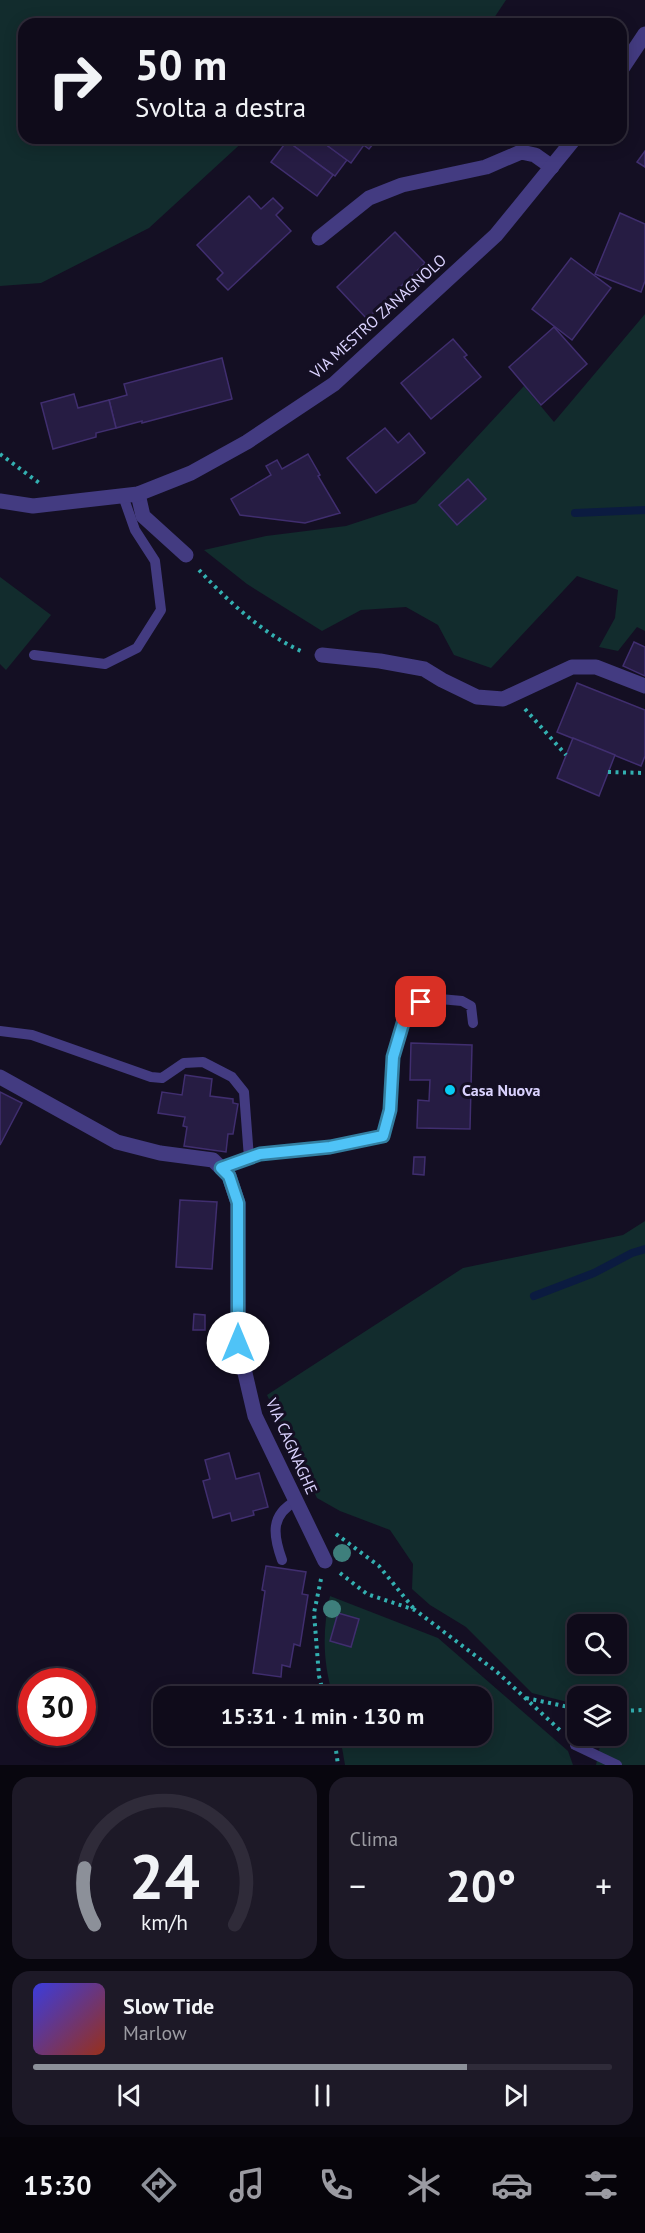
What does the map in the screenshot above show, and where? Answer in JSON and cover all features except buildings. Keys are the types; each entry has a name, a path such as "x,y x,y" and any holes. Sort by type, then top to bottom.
{"street":[{"path":"627,61 645,34"},
{"name":"VIA MESTRO ZANAGNOLO","path":"131,495 191,473 237,447 334,384 496,235 570,144"},
{"path":"319,238 369,198 402,185 486,167 521,152 535,155 552,167"},
{"path":"0,501 33,506 131,495 143,516 186,555"},
{"path":"322,655 381,661 424,669 477,697 503,699 572,667 596,667 645,686"},
{"path":"0,1077 117,1142 160,1153 213,1160 221,1168"},
{"name":"VIA CAGNAGHE","path":"221,1168 229,1176 238,1203 238,1343 255,1416 325,1561"}],"lane":[{"path":"34,655 105,664 137,648 161,610 155,561 135,530 131,495"},
{"path":"221,1168 260,1154 330,1147 383,1136 390,1110 393,1057 404,1020 421,1002 441,999 462,1001 471,1006 473,1023"},
{"path":"0,1031 32,1035 151,1077 162,1078 184,1063 203,1062 232,1077 244,1092 249,1158"},
{"path":"282,1560 275,1542 275,1526 282,1510 296,1501"},
{"path":"577,1746 617,1765"}],"path":[{"path":"0,454 34,478 62,504"},
{"path":"186,555 226,600 284,642 303,651 322,655"},
{"path":"503,699 523,706 566,755"},
{"path":"608,772 645,773"},
{"path":"304,1518 339,1536 379,1566 414,1610 498,1672 567,1737"},
{"path":"322,1686 314,1613 325,1561 367,1594 414,1610"},
{"path":"526,1698 567,1707"},
{"path":"627,1711 645,1710"},
{"path":"335,1746 338,1765"}],"green space":[{"path":"0,0 506,0 494,18 18,18 18,144 240,144 149,228 41,283 0,286"},
{"path":"645,314 645,631 637,627 618,651 599,647 615,618 618,590 577,576 491,668 454,655 438,625 406,607 361,610 322,631 247,584 204,550 266,536 346,526 416,503 524,386 554,422"},
{"path":"0,577 51,615 6,670 0,664"},
{"path":"645,1221 645,1765 596,1765 600,1746 627,1746 627,1686 567,1686 567,1702 532,1693 466,1627 430,1605 412,1589 413,1564 390,1530 340,1511 317,1498 267,1395 463,1268 623,1235"},
{"path":"330,1596 438,1638 568,1751 573,1765 345,1765 342,1746 492,1746 492,1686 331,1686 325,1647"}],"waterway":[{"path":"575,513 645,510"},
{"path":"534,1296 594,1273 632,1253 645,1249"}],"place":[{"name":"Casa Nuova","path":"450,1090"}],"route":[{"path":"238,1343 238,1203 229,1176 221,1168 260,1154 330,1147 383,1136 390,1110 393,1057 404,1020 421,1002"}]}
